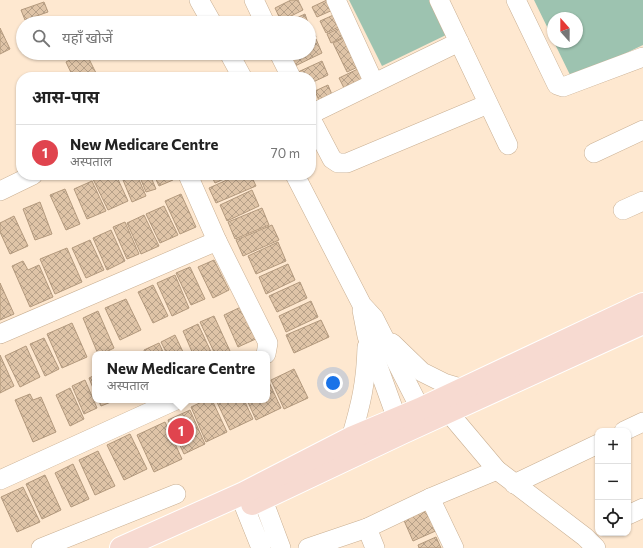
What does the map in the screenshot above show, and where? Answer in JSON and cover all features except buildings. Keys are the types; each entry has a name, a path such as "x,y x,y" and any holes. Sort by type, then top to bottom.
{"main road":[{"path":"158,548 252,499 399,426 424,416 464,389 643,304"},
{"path":"424,416 448,413 643,323"},
{"path":"121,548 252,499 351,438 399,426"}],"street":[{"path":"200,0 208,16"},
{"path":"254,0 262,16"},
{"path":"336,0 374,83"},
{"path":"439,0 508,145"},
{"path":"516,0 557,86 564,87 643,57"},
{"path":"316,112 459,42"},
{"path":"233,60 239,72"},
{"path":"282,60 288,72"},
{"path":"316,129 332,159 338,163 347,163 488,104"},
{"path":"594,153 643,130"},
{"path":"0,192 23,180"},
{"path":"190,180 217,241 268,344 267,351"},
{"path":"298,180 362,305 374,334 399,426"},
{"path":"623,210 643,201"},
{"path":"0,334 217,241"},
{"path":"374,334 422,372 444,383 464,389"},
{"path":"374,334 424,416"},
{"path":"351,438 363,399 374,334"},
{"path":"0,480 169,403"},
{"path":"448,413 497,470 514,484 593,538"},
{"path":"630,428 643,422"},
{"path":"514,484 595,445"},
{"path":"308,548 367,528 430,498 497,470"},
{"path":"41,548 176,494"},
{"path":"430,498 454,548"},
{"path":"252,499 261,548"},
{"path":"252,499 281,548"},
{"path":"631,514 643,508"},
{"path":"367,528 375,548"}],"green space":[{"path":"349,0 429,0 446,35 382,66"},
{"path":"534,0 643,0 643,45 572,79 557,48 583,48 583,12 547,12 547,27"}],"place":[{"name":"New Medicare Centre","path":"181,431"}]}
